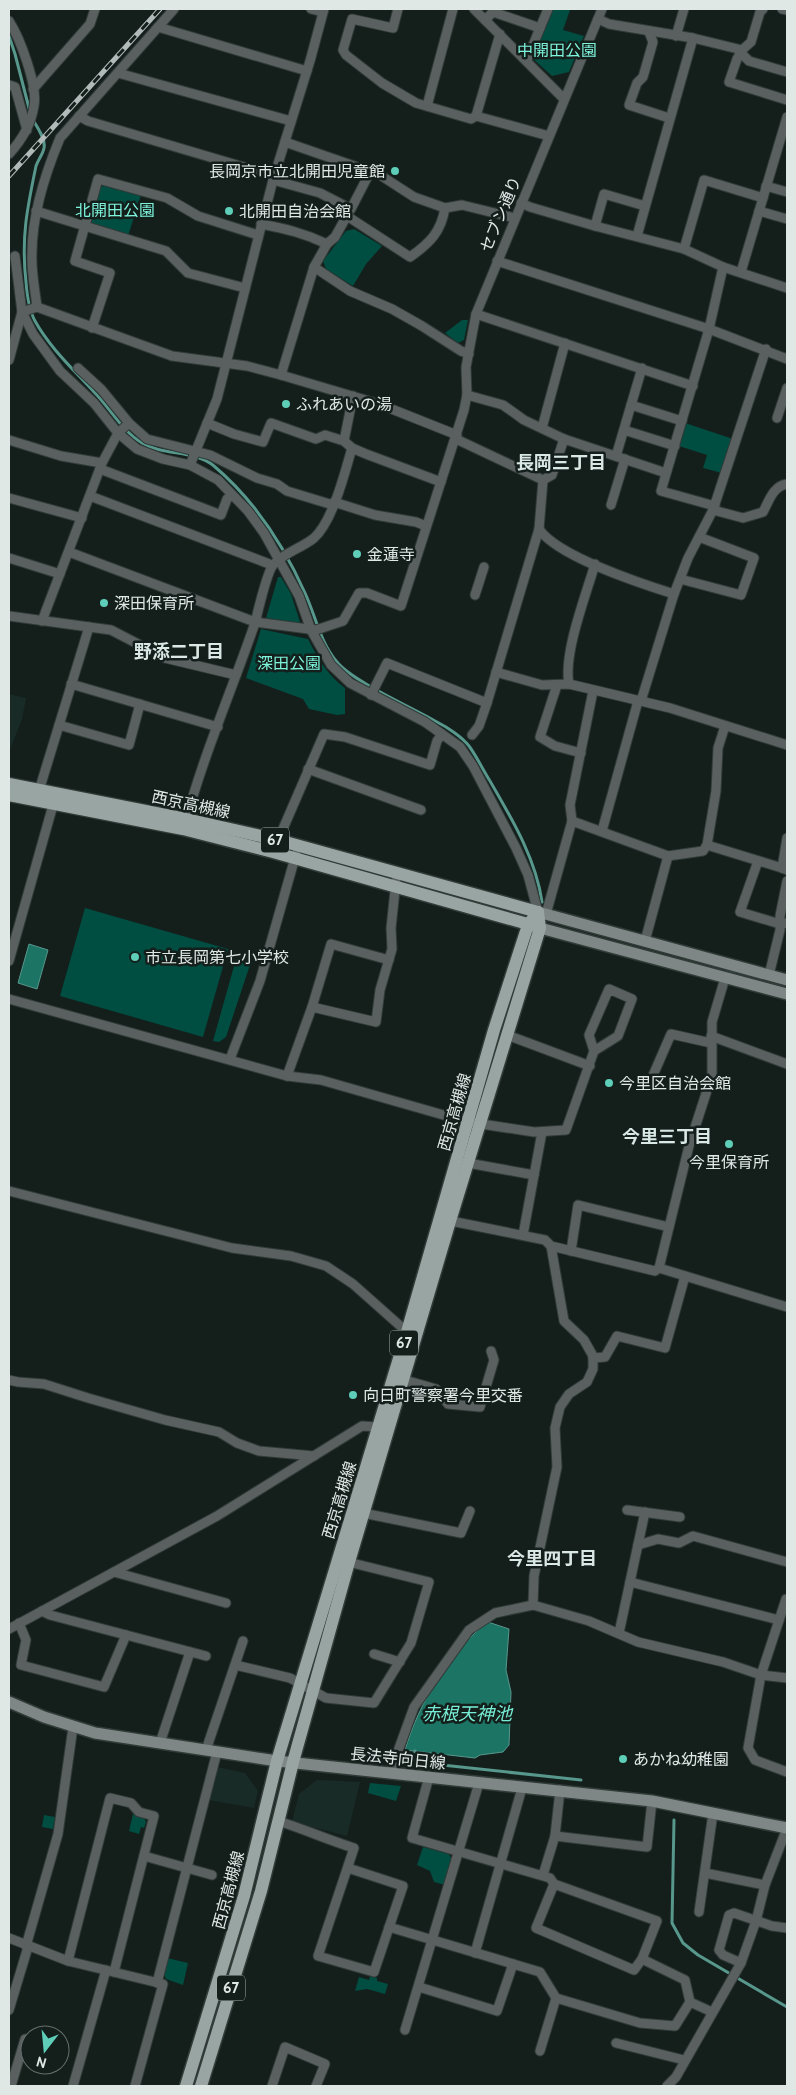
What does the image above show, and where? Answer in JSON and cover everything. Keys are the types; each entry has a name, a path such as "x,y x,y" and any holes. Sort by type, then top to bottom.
{"main road":[{"name":"西京高槻線","path":"9,784 38,795 185,824 396,879 542,913 534,926 494,1030 474,1123 468,1163 444,1220 407,1332 398,1378 378,1427 358,1512"},
{"name":"西京高槻線","path":"9,795 38,795"},
{"name":"西京高槻線","path":"396,879 534,926"},
{"path":"542,913 787,980"},
{"name":"西京高槻線","path":"201,2086 261,1891 358,1512 474,1123 507,1035 534,926"},
{"path":"534,926 787,994"},
{"name":"西京高槻線","path":"186,2086 244,1896 277,1761 300,1684 344,1561"},
{"name":"長法寺向日線","path":"9,1702 73,1727 160,1743 277,1761 652,1801 787,1828"},
{"path":"215,1992 228,1996"}],"street":[{"path":"33,89 90,24 96,9"},
{"path":"174,9 60,138 20,255 33,334 60,371 123,428 193,458 232,494 285,556 299,596 332,665 350,683 425,722 460,747 496,808 528,875 542,913"},
{"path":"193,458 217,399 273,178 307,72 324,10 311,9"},
{"path":"398,9 393,28 352,19 343,50 346,55 382,83 416,103 471,119 476,116 500,34"},
{"path":"427,106 453,9"},
{"path":"474,9 564,99"},
{"path":"527,60 548,9"},
{"name":"セブン通り","path":"316,629 343,621 358,593 367,593 402,606 456,437 467,395 466,367 476,314 602,9"},
{"path":"676,36 684,9"},
{"path":"763,9 760,12 750,42 736,59 729,82 787,100"},
{"path":"782,9 787,10"},
{"path":"485,20 494,12 540,28"},
{"path":"598,19 609,24 693,38 742,52 749,61 787,72"},
{"path":"9,21 15,30 24,53 35,104 27,130 20,142 9,154"},
{"path":"158,28 307,72"},
{"path":"650,32 653,42 642,77 636,83 629,105 670,118"},
{"path":"637,236 693,38"},
{"path":"118,73 291,121"},
{"path":"9,85 15,87 27,130"},
{"path":"80,116 320,193 410,257 429,244 443,220 445,208"},
{"path":"476,116 549,136"},
{"path":"741,272 766,186 783,147 787,117"},
{"path":"285,142 380,176 414,197 445,208 462,205 515,218"},
{"path":"280,375 314,267 327,244 335,237 370,172"},
{"path":"92,328 110,273 75,261 98,179 167,198 198,216 258,236"},
{"path":"684,249 704,180 763,198"},
{"path":"766,186 787,192"},
{"path":"595,226 604,194 645,206"},
{"path":"521,203 595,226 684,249 723,268 741,272 787,288"},
{"path":"36,211 166,251 188,273 245,288"},
{"path":"760,211 787,219"},
{"path":"261,224 306,234 327,244"},
{"path":"9,360 13,330 30,309 20,255"},
{"path":"497,261 709,329 787,359"},
{"path":"314,267 350,291 392,309 469,354"},
{"path":"723,268 709,329 661,491 743,518 763,512 774,490 781,485 787,484"},
{"path":"30,309 172,356 247,366 379,404 456,437 543,480"},
{"path":"476,314 693,386"},
{"path":"542,428 565,343"},
{"path":"602,831 674,594 714,508 766,350"},
{"path":"78,368 101,389 137,449 163,459 193,458 210,455 258,478 277,484 287,491 375,515 416,522 426,526"},
{"path":"611,505 621,458 624,430 642,368"},
{"path":"777,418 787,388"},
{"path":"467,395 503,405 524,420 564,439 666,473"},
{"path":"344,441 353,396"},
{"path":"631,405 682,421"},
{"path":"207,423 234,434 263,442 271,423 316,439 326,435 344,441 352,448 441,482"},
{"path":"42,621 101,466 123,428"},
{"path":"624,430 674,446"},
{"path":"543,480 552,474 564,439"},
{"path":"9,440 101,466 221,515 227,499 232,494"},
{"path":"185,824 255,622 272,565 313,539 320,530 334,504 352,448"},
{"path":"472,735 479,726 487,703 539,529 543,480"},
{"path":"90,496 272,565"},
{"path":"9,498 82,518"},
{"path":"539,529 550,541 563,549 644,584 674,594"},
{"path":"680,579 741,595 754,558 699,537"},
{"path":"69,552 255,622 316,629"},
{"path":"9,558 60,574"},
{"path":"568,684 566,671 569,655 595,564"},
{"path":"476,595 484,567"},
{"path":"9,616 111,630 165,658 236,675"},
{"path":"38,795 88,627"},
{"path":"371,695 387,664 403,672 487,703"},
{"path":"496,672 542,685 568,684 670,708 787,745"},
{"path":"71,684 218,726"},
{"path":"557,685 540,737 555,746 581,753"},
{"path":"542,913 572,821 570,805 593,690"},
{"path":"59,725 128,745 140,704"},
{"path":"572,821 668,856 703,851 707,845 716,791 718,748 725,726"},
{"path":"275,846 324,734 345,737 430,765 437,741 442,734"},
{"path":"308,769 421,810"},
{"path":"9,961 55,799"},
{"path":"707,845 785,869 787,838"},
{"path":"230,1059 260,981 296,852"},
{"path":"645,941 668,856"},
{"path":"758,861 740,912 784,924"},
{"path":"312,1008 376,1022 380,990 392,948 390,928 396,879"},
{"path":"769,975 784,924 787,881"},
{"path":"287,1076 312,1008 331,944 389,960"},
{"path":"444,1220 545,1240 551,1246 654,1271 659,1268 689,1146 712,1076 712,1022 725,978"},
{"path":"9,999 287,1076 321,1080 474,1123 542,1132 566,1130 594,1051 589,1036 609,989 632,999 618,1036 594,1051"},
{"path":"651,1080 671,1034 711,1039 787,1064"},
{"path":"507,1035 590,1066"},
{"path":"523,1235 542,1132"},
{"path":"468,1163 534,1175"},
{"path":"9,1191 232,1248 291,1256 326,1266 353,1284 407,1332"},
{"path":"572,1251 578,1205 669,1227"},
{"path":"533,1605 534,1576 557,1467 555,1428 560,1407 569,1394 586,1382 593,1369 593,1358 584,1340 564,1321 551,1246"},
{"path":"659,1268 787,1307"},
{"path":"593,1358 605,1357 617,1336 665,1348 685,1276"},
{"path":"398,1378 436,1389 448,1404 480,1408 494,1360 491,1351"},
{"path":"9,1380 44,1384 140,1413 219,1432 236,1444 259,1451 314,1456"},
{"path":"9,1629 216,1516 362,1426 378,1427"},
{"path":"627,1510 680,1517"},
{"path":"358,1512 460,1533 470,1511"},
{"path":"619,1633 645,1512"},
{"path":"638,1545 658,1540 679,1543 693,1536 787,1562"},
{"path":"235,1665 290,1678 326,1698 374,1703 411,1643 428,1582 344,1561"},
{"path":"114,1572 226,1603"},
{"path":"630,1582 779,1620"},
{"path":"786,1599 761,1675 748,1748 755,1760 787,1772"},
{"path":"390,1773 414,1708 469,1630 495,1613 533,1605 589,1621 638,1642 723,1662 761,1675 787,1678"},
{"path":"42,1611 50,1615 206,1656"},
{"path":"19,1623 26,1640 21,1665 104,1688 126,1635"},
{"path":"157,1983 187,1868 212,1751 243,1641"},
{"path":"160,1743 190,1652"},
{"path":"374,1654 400,1662"},
{"path":"9,2010 58,1834 73,1727"},
{"path":"429,1777 412,1838 550,1878 554,1884 656,1921 642,1960 634,1970 536,1928 554,1884"},
{"path":"405,2030 479,1783"},
{"path":"475,1953 502,1864 522,1788"},
{"path":"543,1876 555,1836 560,1790"},
{"path":"68,1961 110,1798 131,1803 139,1812 154,1816 110,1971 73,2086"},
{"path":"555,1836 647,1847 652,1801"},
{"path":"699,1912 713,1813"},
{"path":"278,1821 309,1831 321,1838 354,1848 318,1956 374,1972 403,1886 348,1868"},
{"path":"667,2086 676,2077 684,2060 740,1966 756,1921 765,1885 787,1828"},
{"path":"144,1856 212,1876"},
{"path":"705,1873 765,1885"},
{"path":"740,1966 723,1955 719,1950 729,1915 734,1913 756,1921 787,1928"},
{"path":"389,1927 540,1972 556,1998 640,2023 674,2026 690,2002 685,1980 642,1960"},
{"path":"9,1938 68,1961 163,1984 135,2086"},
{"path":"418,1987 497,2011 513,1964"},
{"path":"540,2051 556,1998"},
{"path":"690,2002 712,2012"},
{"path":"616,2043 684,2060"},
{"path":"272,2086 285,2047 325,2064 316,2086"},
{"path":"11,2086 20,2056"}],"shaded area":[{"path":"9,694 26,698 22,719 9,752"},
{"path":"217,1767 245,1773 258,1791 254,1808 208,1800"},
{"path":"317,1780 360,1782 347,1836 292,1822 299,1794"}],"green space":[{"name":"中開田公園","path":"551,9 570,10 563,30 584,36 569,72 552,76 532,58"},
{"name":"北開田公園","path":"104,185 141,195 128,236 90,223 100,188"},
{"path":"354,229 382,246 366,264 353,286 326,269 323,261 346,231"},
{"path":"462,320 468,320 464,340 458,343 445,333"},
{"path":"685,423 733,439 722,473 703,468 707,455 679,446"},
{"name":"深田公園","path":"278,577 281,577 291,594 300,622 297,624 266,618"},
{"name":"深田公園","path":"261,629 308,639 324,666 345,688 345,714 337,715 309,709 303,699 246,678"},
{"path":"85,908 228,949 203,1037 60,996"},
{"path":"236,959 251,962 226,1037 219,1042 213,1041"},
{"path":"370,1783 401,1786 396,1801 368,1793"},
{"path":"133,1814 143,1816 146,1822 144,1828 141,1827 139,1834 129,1831"},
{"path":"44,1815 55,1817 53,1829 42,1827"},
{"path":"423,1847 449,1854 452,1860 445,1885 434,1882 430,1871 417,1865"},
{"path":"167,1958 188,1963 183,1985 166,1979 163,1971"},
{"path":"370,1976 377,1978 377,1981 388,1984 385,1994 367,1989 355,1991 359,1977 369,1980"}],"water":[{"path":"29,944 48,950 37,989 18,983"},
{"name":"赤根天神池","path":"488,1622 509,1629 506,1670 511,1692 509,1745 503,1752 480,1755 475,1758 405,1750 418,1715 448,1663 461,1647"}],"waterway":[{"path":"9,36 30,112"},
{"path":"33,120 41,133 44,148 36,166 28,210 24,251 30,307 41,331 122,426 135,438 160,450 198,457 214,466 229,479 255,509 278,541 297,575 326,646 337,662 369,686 445,727 469,746 515,825 529,855 542,902"},
{"path":"725,968 736,976"},
{"path":"415,1751 414,1762 581,1780"},
{"path":"674,1820 672,1923 683,1943 698,1955 787,2007"}],"railway":[{"path":"9,176 160,9"}],"place":[{"name":"長岡京市立北開田児童館","path":"395,171"},
{"name":"北開田自治会館","path":"229,211"},
{"name":"ふれあいの湯","path":"286,404"},
{"name":"金蓮寺","path":"357,554"},
{"name":"深田保育所","path":"104,603"},
{"name":"市立長岡第七小学校","path":"135,957"},
{"name":"今里区自治会館","path":"609,1083"},
{"name":"今里保育所","path":"729,1144"},
{"name":"向日町警察署今里交番","path":"353,1395"},
{"name":"あかね幼稚園","path":"623,1759"}],"district":[{"name":"長岡三丁目","path":"561,463"},
{"name":"野添二丁目","path":"179,652"},
{"name":"今里三丁目","path":"667,1137"},
{"name":"今里四丁目","path":"552,1559"}]}
